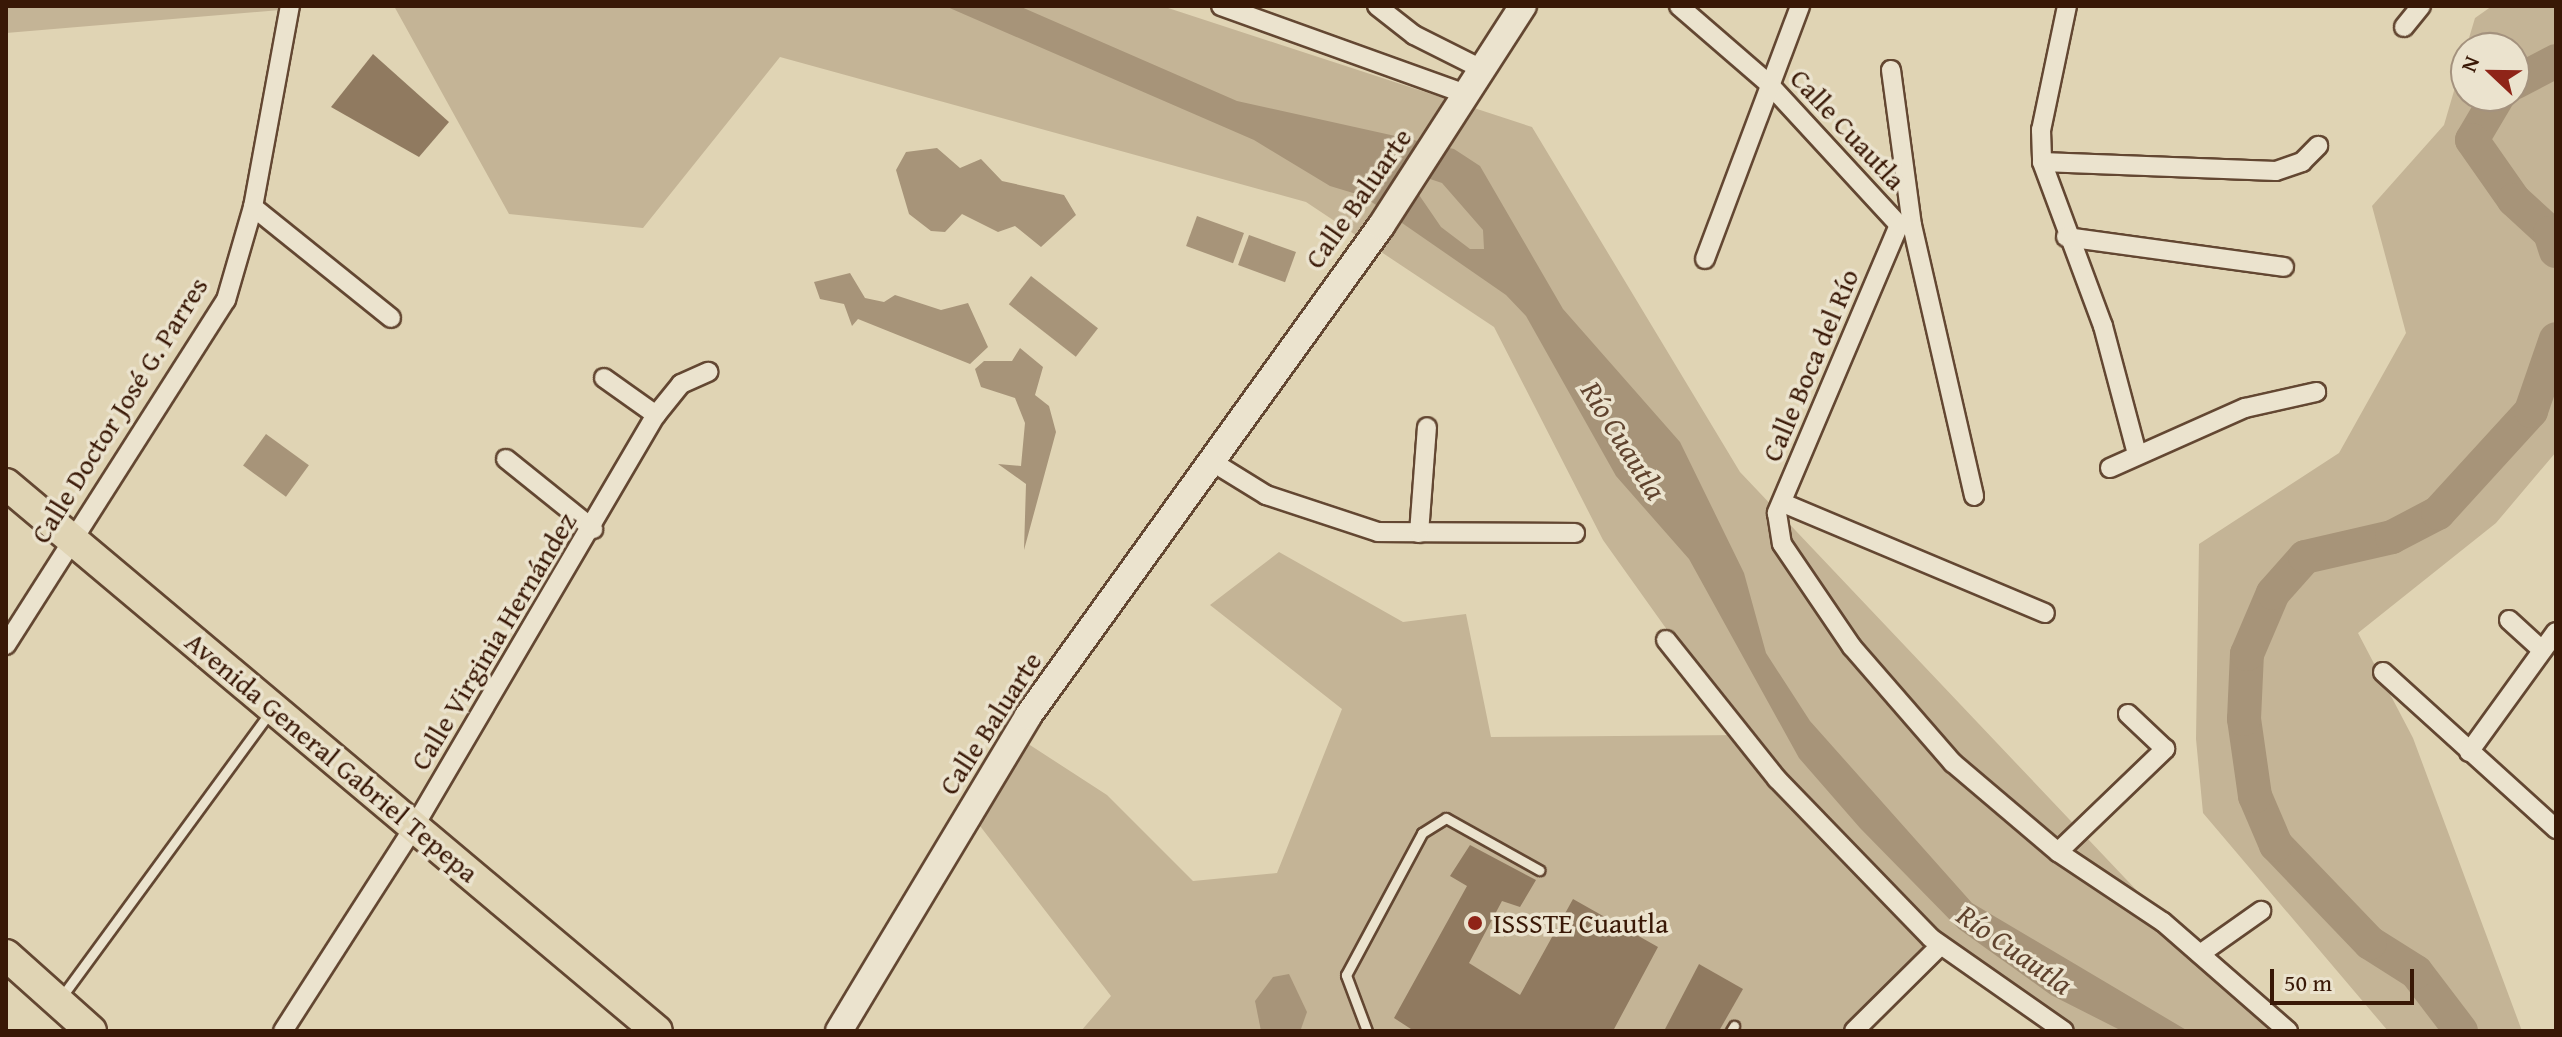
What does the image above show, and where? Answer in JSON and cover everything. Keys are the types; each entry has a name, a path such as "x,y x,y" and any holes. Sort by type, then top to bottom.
{"main road":[{"name":"Avenida General Gabriel Tepepa","path":"6,484 73,537 657,1031"},
{"path":"6,955 91,1031"}],"street":[{"name":"Calle Doctor José G. Parres","path":"6,645 226,300 253,207 280,42 290,6"},
{"path":"1221,6 1468,95"},
{"path":"1377,6 1414,35 1484,70"},
{"name":"Calle Baluarte","path":"839,1031 1028,716 1381,226 1523,6"},
{"name":"Calle Cuautla","path":"1679,6 1769,84 1906,225 1974,496"},
{"path":"1705,259 1800,6"},
{"path":"2067,6 2041,130 2042,162 2066,237 2103,326 2137,454"},
{"path":"2404,27 2421,6"},
{"path":"1891,70 1906,225"},
{"path":"2042,162 2276,171 2302,162 2318,146"},
{"path":"253,207 391,318"},
{"name":"Calle Boca del Río","path":"1906,225 1775,526 1852,647 1953,763 2058,852"},
{"path":"2066,237 2284,267"},
{"name":"Calle Virginia Hernández","path":"283,1031 414,827 593,529 656,415 681,384 708,372"},
{"path":"604,378 656,415"},
{"path":"2110,468 2245,408 2316,392"},
{"path":"1419,533 1427,427"},
{"path":"506,459 593,529"},
{"path":"1211,461 1329,521 1419,533 1575,533"},
{"path":"1783,503 2045,613"},
{"path":"2509,620 2542,650"},
{"path":"2469,752 2556,632"},
{"path":"1666,640 1777,779 1940,946 2064,1031"},
{"path":"2383,672 2556,829"},
{"path":"2128,714 2165,749 2058,852 2200,954 2288,1031"},
{"path":"2200,954 2261,911"},
{"path":"1854,1031 1940,946"}],"lane":[{"path":"58,1002 274,708"},
{"path":"1367,1031 1346,975 1422,833 1446,818 1539,870"}],"shaded area":[{"path":"6,6 327,6 6,33"},
{"path":"394,6 1162,6 1532,127 1740,472 2270,1031 2064,1031 1932,938 1857,1031 1081,1031 1111,996 970,813 1016,736 1107,795 1193,881 1277,873 1342,709 1210,605 1279,552 1403,622 1466,614 1491,737 1742,735 1603,540 1494,327 1306,202 780,57 643,228 509,214"},
{"path":"2492,6 2556,6 2556,452 2496,523 2358,633 2413,738 2522,1031 2388,1031 2203,813 2196,739 2199,544 2339,453 2406,333 2372,206 2444,125 2450,105 2450,112 2530,112 2530,32 2471,32 2475,18"}],"water":[{"name":"Río Cuautla","path":"945,6 1019,6 1237,101 1454,149 1480,166 1563,309 1680,442 1744,573 1766,653 1810,721 1972,903 2188,1031 2122,1031 2051,995 1959,929 1860,828 1799,758 1689,559 1616,476 1526,316 1506,295 1363,196 1330,186 1254,140","holes":["1427,178 1442,183 1483,230 1484,249 1470,249 1441,227 1415,189"]},
{"path":"937,148 960,168 981,159 1002,181 1064,195 1076,215 1041,247 1015,226 998,232 962,214 945,232 931,231 909,214 896,170 906,152"},
{"path":"1197,216 1244,233 1233,263 1186,246"},
{"path":"1249,235 1296,252 1285,282 1238,265"},
{"path":"850,273 865,298 884,302 895,295 941,310 968,303 988,347 970,364 858,319 852,326 844,304 820,299 814,282"},
{"path":"1031,276 1098,328 1076,357 1009,304"},
{"path":"1020,348 1043,367 1035,395 1049,406 1056,432 1024,550 1026,484 998,464 1021,466 1025,423 1015,398 981,387 975,369 984,361 1012,361"},
{"path":"266,434 309,465 286,497 243,466"},
{"path":"1289,974 1307,1012 1301,1029 1261,1031 1255,1001 1273,977"}],"building":[{"path":"373,54 449,122 419,157 331,107"},
{"path":"1470,845 1536,880 1520,907 1502,901 1469,963 1520,995 1573,899 1658,947 1613,1031 1414,1031 1394,1018 1467,886 1450,876"},
{"path":"1699,964 1743,989 1719,1031 1664,1031"}],"waterway":[{"path":"2530,75 2556,61"},
{"path":"2489,112 2472,140 2514,200 2550,233 2556,251"},
{"path":"2461,1031 2416,972 2370,943 2276,845 2255,796 2244,719 2247,654 2273,593 2305,557 2392,537 2438,513 2531,411 2556,339"}],"place":[{"name":"ISSSTE Cuautla","path":"1475,923"}]}
